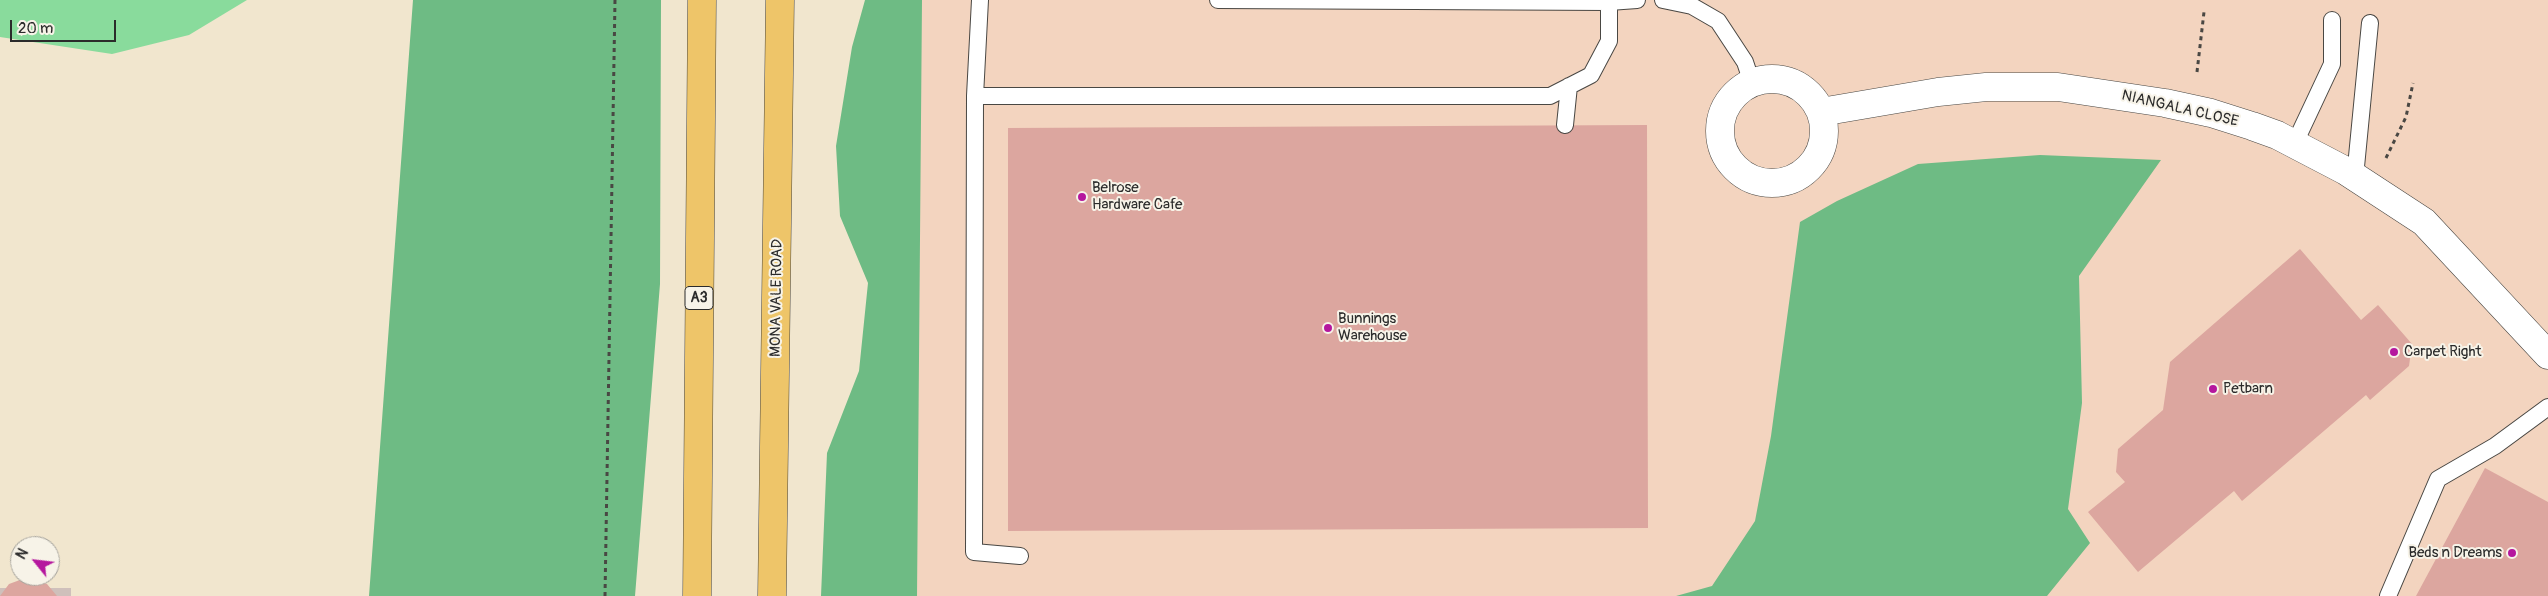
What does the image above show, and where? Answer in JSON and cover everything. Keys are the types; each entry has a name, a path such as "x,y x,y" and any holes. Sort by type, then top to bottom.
{"highway":[{"name":"A3","path":"697,596 702,0"},
{"name":"MONA VALE ROAD","path":"772,596 780,0"}],"street":[{"path":"1769,80 1793,83 1807,92 1821,112 1824,129 1822,145 1815,160 1804,172 1790,180 1774,184 1750,179 1737,170 1727,158 1720,134 1722,119 1729,104 1739,92 1752,84 1769,80"},
{"name":"NIANGALA CLOSE","path":"1821,112 1938,92 1986,87 2058,87 2120,96 2211,113 2278,135 2355,177 2424,222 2548,354"}],"lane":[{"path":"980,0 975,96 974,552 1020,556"},
{"path":"1218,0 1609,2 1637,0"},
{"path":"1663,0 1692,6 1718,21 1745,62 1752,84"},
{"path":"975,96 1550,96 1591,76 1609,41 1609,2"},
{"path":"2294,145 2332,64 2332,20"},
{"path":"2355,177 2370,23"},
{"path":"1565,125 1569,86"},
{"path":"2388,596 2438,479 2495,446 2548,407"}],"path":[{"path":"605,596 615,0"},
{"path":"2197,72 2204,12"},
{"path":"2386,158 2406,117 2413,83"}],"shaded area":[{"path":"911,0 2548,0 2548,596 908,596"},
{"path":"0,588 71,588 71,596 0,596"}],"green space":[{"path":"0,0 247,0 189,35 112,54 0,37"},
{"path":"413,0 661,0 660,284 635,596 369,596"},
{"path":"865,0 922,0 917,596 821,596 827,453 859,371 868,283 840,216 836,146 852,47"},
{"path":"2040,155 2161,160 2079,276 2082,403 2068,509 2090,543 2047,596 1676,596 1712,586 1755,521 1771,436 1800,222 1837,201 1918,164"}],"building":[{"name":"Bunnings Warehouse","path":"1647,125 1648,528 1008,531 1008,128"},
{"path":"2300,249 2361,320 2378,305 2412,344 2409,366 2370,400 2366,395 2242,501 2234,491 2138,572 2088,512 2125,482 2116,472 2118,449 2163,410 2170,362"},
{"path":"2485,468 2548,502 2548,596 2416,596"},
{"path":"9,584 10,586 49,586 57,596 0,596"}],"place":[{"name":"Belrose Hardware Cafe","path":"1082,197"},
{"name":"Bunnings Warehouse","path":"1328,328"},
{"name":"Carpet Right","path":"2394,352"},
{"name":"Petbarn","path":"2213,389"},
{"name":"Beds n Dreams","path":"2512,553"}]}
